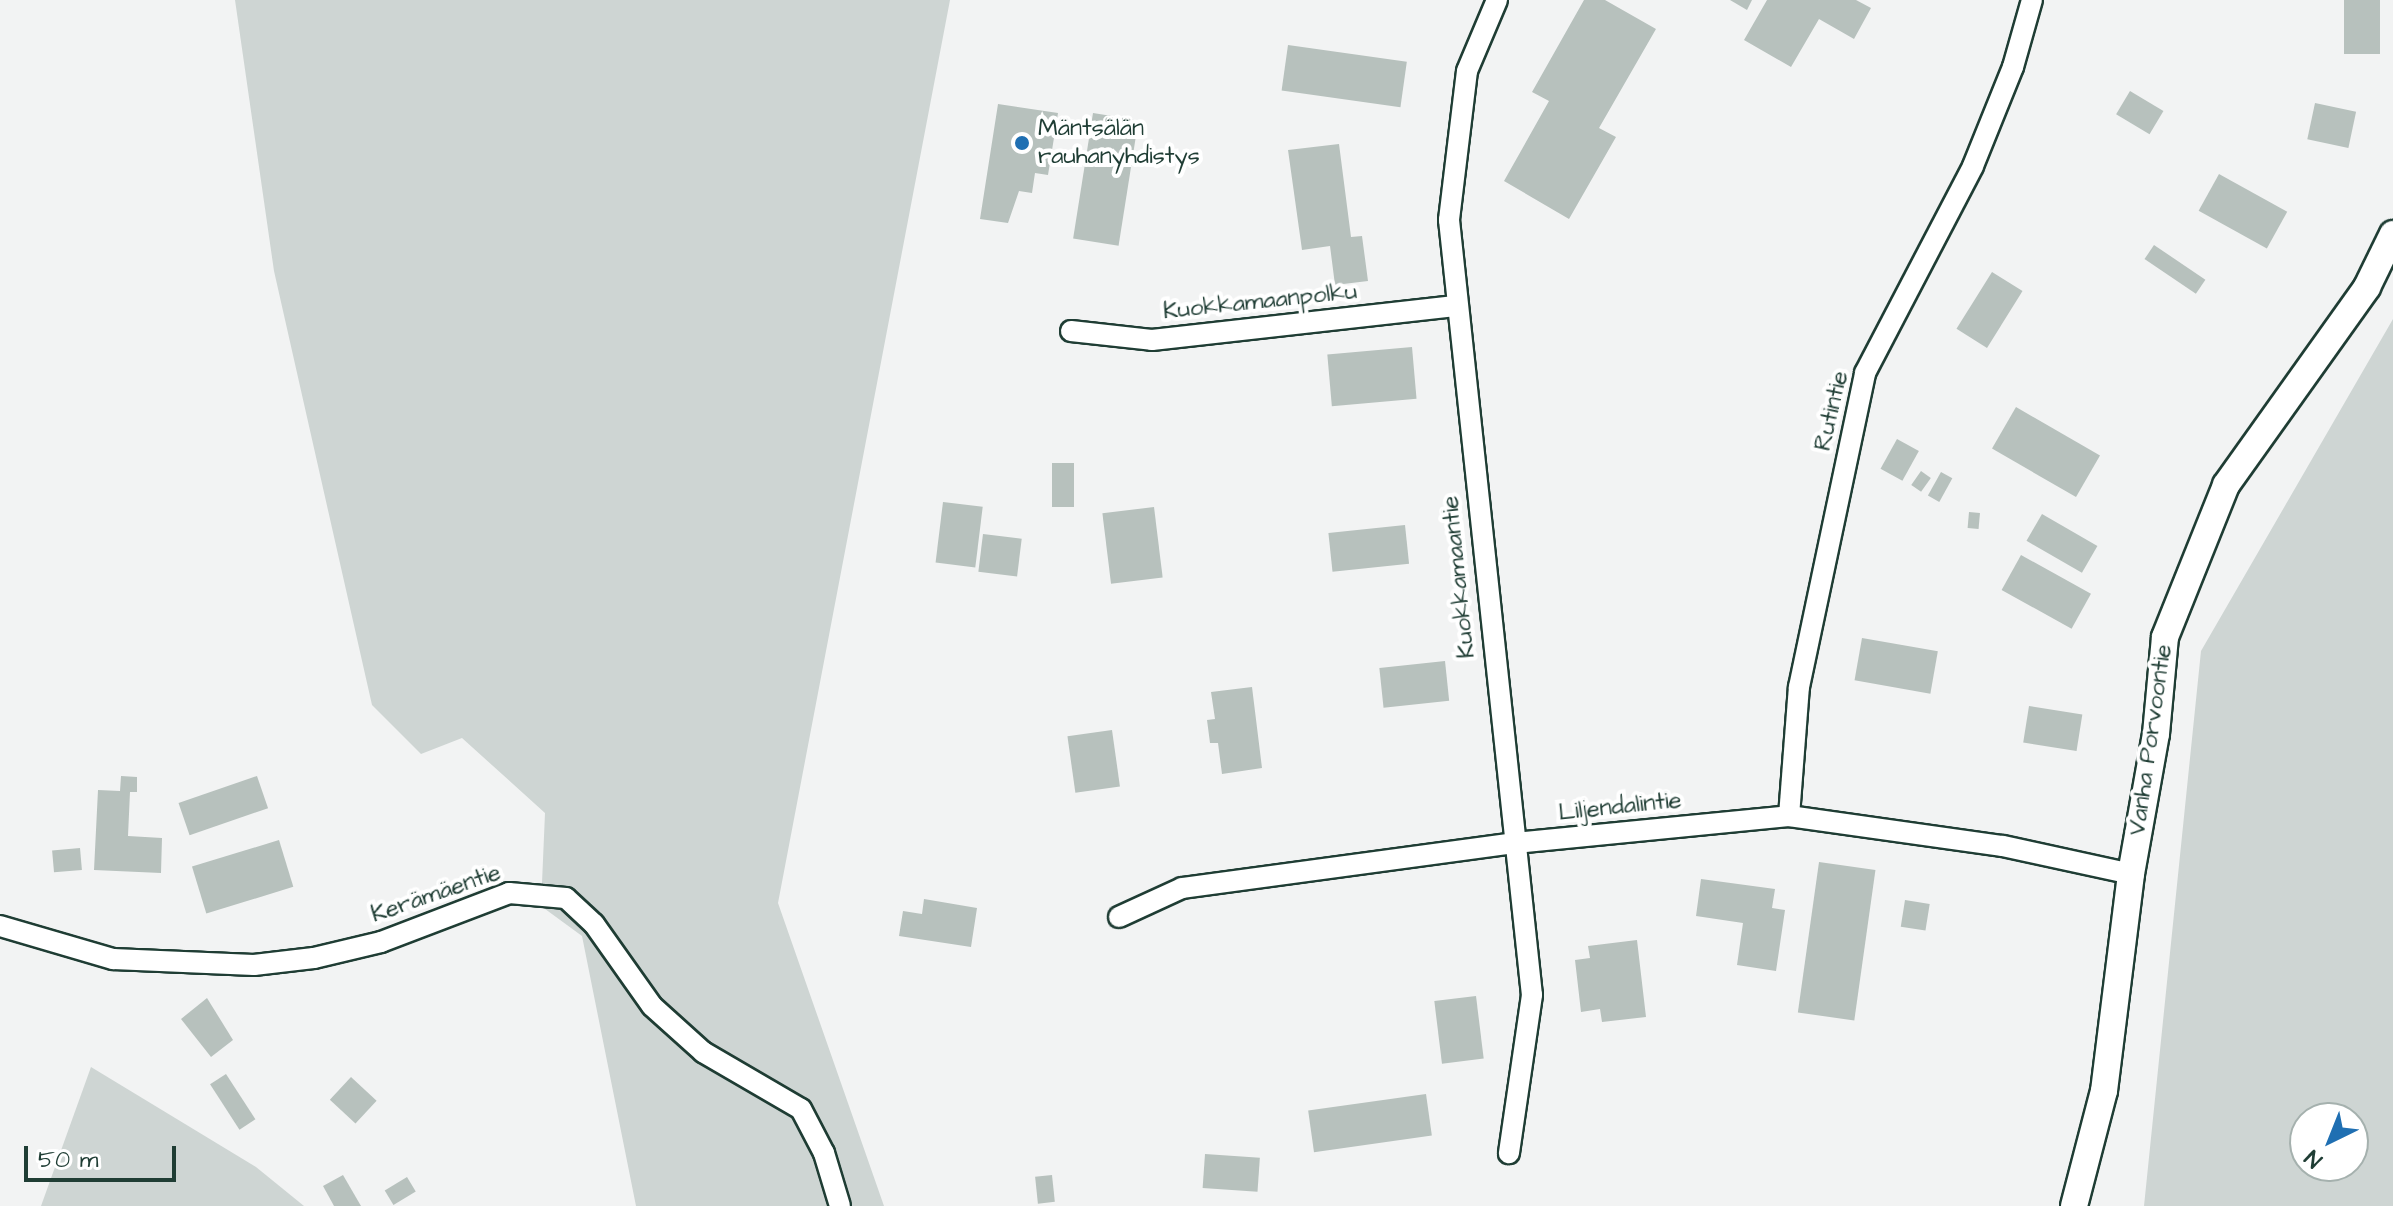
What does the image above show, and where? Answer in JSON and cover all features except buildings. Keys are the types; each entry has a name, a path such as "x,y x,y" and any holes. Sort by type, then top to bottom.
{"main road":[{"name":"Vanha Porvoontie","path":"2074,1206 2104,1091 2131,874 2156,734 2165,637 2193,557 2226,485 2367,287 2393,234"}],"street":[{"name":"Kuokkamaantie","path":"1497,0 1467,71 1454,149 1449,220 1455,306 1532,995 1509,1153"},
{"name":"Rutintie","path":"1789,816 1799,687 1865,373 1973,166 2013,67 2032,0"},
{"name":"Kuokkamaanpolku","path":"1071,331 1152,340 1455,306"},
{"name":"Liljendalintie","path":"1119,917 1182,888 1515,843 1789,816 2003,846 2131,874"},
{"name":"Kerämäentie","path":"0,926 113,959 254,965 314,958 381,942 509,893 566,898 594,924 652,1006 703,1052 801,1109 824,1153 840,1206"}],"shaded area":[{"path":"235,0 950,0 778,903 884,1206 636,1206 582,936 541,906 545,813 462,738 421,754 372,705 274,271"},
{"path":"2393,319 2393,1206 2144,1206 2201,651"},
{"path":"91,1067 256,1167 304,1206 41,1206"}],"place":[{"name":"Mäntsälän rauhanyhdistys","path":"1022,143"}]}
